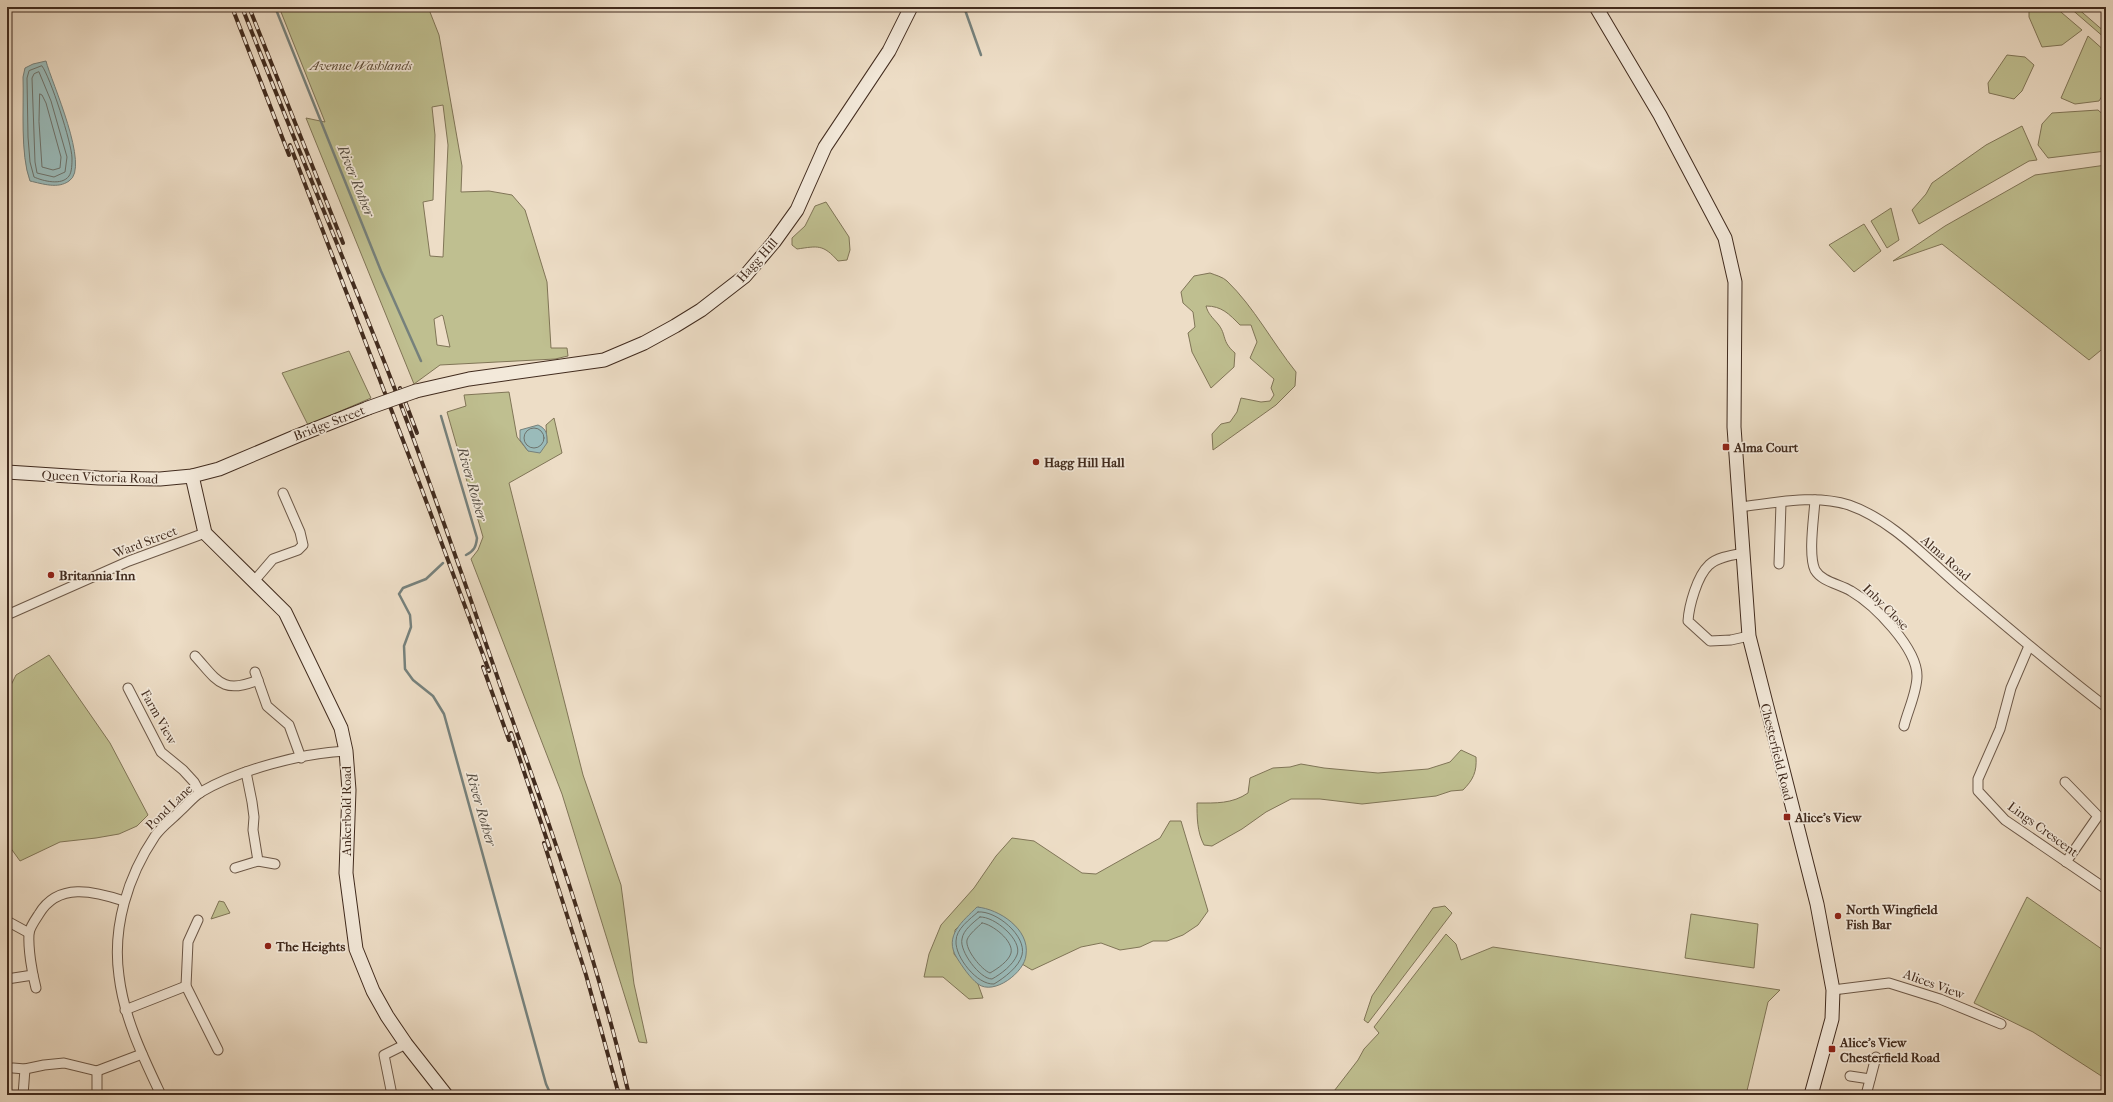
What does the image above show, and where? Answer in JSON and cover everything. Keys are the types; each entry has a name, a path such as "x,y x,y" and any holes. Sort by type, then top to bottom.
{"street":[{"name":"Hagg Hill","path":"469,379 604,360 644,343 675,326 701,310 745,276 774,242 797,210 825,147 889,50 911,7"},
{"name":"Chesterfield Road","path":"1596,7 1660,115 1725,238 1735,282 1734,427 1749,636 1816,904 1833,990 1832,1019 1811,1095"},
{"name":"Bridge Street","path":"192,476 219,469 297,436 416,391 469,379"},
{"name":"Queen Victoria Road","path":"7,472 106,479 160,479 192,476"},
{"path":"192,476 205,533"},
{"path":"255,580 273,559 298,550 303,545 300,532 283,493"},
{"name":"Alma Road","path":"1740,507 1815,500 1848,505 1883,522 2053,667 2106,706"},
{"name":"Inby Close","path":"1815,500 1812,559 1816,571 1827,580 1851,590 1872,608 1895,632 1913,659 1917,675 1916,683 1904,726"},
{"path":"1779,564 1781,503"},
{"name":"Ankerbold Road","path":"205,533 255,580 285,612 300,639 341,728 346,751 349,790 346,874 353,936 356,949 373,991 406,1044 446,1095"},
{"name":"Ward Street","path":"7,615 129,561 205,533"},
{"path":"1744,553 1722,558 1709,565 1701,576 1689,609 1688,620 1710,641 1749,636"},
{"name":"Lings Crescent","path":"2029,646 2011,688 2000,729 1978,779 1978,791 2005,820 2106,890"},
{"path":"195,656 219,683 230,686 256,676 267,706 289,725 301,758"},
{"name":"Farm View","path":"128,688 161,752 183,770 194,782 200,793"},
{"name":"Pond Lane","path":"161,1095 142,1054 125,1010 118,976 118,946 124,901 136,869 156,834 200,793 246,772 325,752 346,751"},
{"path":"246,772 252,802 254,817 253,830 258,861"},
{"path":"2065,782 2098,816 2066,862"},
{"path":"235,868 258,861 275,864"},
{"path":"36,988 33,975 29,932 41,910 52,899 66,892 98,893 124,901"},
{"path":"198,920 188,942 186,986 218,1050"},
{"path":"7,922 29,932"},
{"path":"7,979 33,975"},
{"name":"Alices View","path":"1833,990 1889,983 1940,999 2001,1024"},
{"path":"125,1010 186,986"},
{"path":"392,1095 384,1055 406,1044"},
{"path":"13,1068 25,1069 44,1065 64,1064 97,1071 142,1054"},
{"path":"1866,1095 1876,1057"},
{"path":"23,1095 25,1069"},
{"path":"97,1071 97,1095"},
{"path":"1850,1076 1870,1079"}],"green space":[{"name":"Avenue Washlands","path":"279,7 428,7 439,35 462,166 461,192 489,191 512,195 525,210 547,282 551,348 567,348 568,356 555,359 440,365 414,384 306,118 325,122","holes":["443,105 448,145 443,257 430,256 423,202 433,200 435,135 432,107","442,315 443,316 450,347 437,345 434,319"]},
{"path":"2029,7 2055,7 2082,30 2062,45 2042,47 2029,17"},
{"path":"2069,7 2076,7 2106,33 2106,39"},
{"path":"2088,36 2106,52 2106,90 2099,101 2075,104 2061,98"},
{"path":"2007,55 2025,57 2034,65 2022,91 2014,99 1989,93 1988,83"},
{"path":"2098,110 2106,117 2106,151 2048,158 2038,145 2042,124 2052,113"},
{"path":"2022,126 2037,160 2029,161 1919,224 1912,210 1926,194 1932,183 1986,145"},
{"path":"2106,165 2106,346 2089,360 1942,244 1893,261 1945,226 2035,175"},
{"path":"826,202 849,237 850,250 847,260 838,261 833,255 824,249 810,247 797,249 792,245 792,238 805,226 815,206"},
{"path":"1891,208 1899,240 1887,248 1871,221"},
{"path":"1864,224 1881,251 1854,272 1829,245"},
{"path":"1210,273 1221,277 1237,291 1296,372 1295,386 1276,405 1213,450 1212,434 1221,424 1230,422 1237,412 1241,398 1261,402 1270,401 1274,395 1271,388 1274,379 1250,358 1257,342 1251,325 1240,325 1229,314 1221,309 1206,306 1209,314 1221,328 1228,345 1235,353 1234,367 1211,388 1192,352 1188,333 1195,327 1193,312 1183,303 1181,292 1194,276"},
{"path":"349,351 371,398 308,425 282,373"},
{"path":"509,392 517,437 528,451 547,443 546,425 554,418 562,453 509,483 583,775 621,885 634,984 647,1043 639,1042 562,794 471,559 478,550 483,537 447,412 466,406 464,395"},
{"path":"49,655 110,743 148,815 137,826 119,834 60,842 20,861 7,843 7,693 16,675"},
{"path":"1461,750 1476,757 1474,775 1463,790 1451,791 1436,796 1362,804 1320,799 1291,799 1266,812 1242,829 1212,846 1204,845 1200,835 1197,819 1197,803 1224,802 1242,797 1248,793 1250,778 1273,768 1290,767 1301,764 1324,768 1378,773 1428,769 1450,762"},
{"path":"1170,821 1181,821 1208,911 1198,925 1183,935 1167,941 1153,941 1140,947 1120,950 1101,943 1081,947 1032,970 1022,964 1025,953 1024,941 1014,925 1002,916 978,907 955,930 954,954 978,984 983,998 969,999 943,977 924,977 929,954 941,925 974,888 996,856 1012,838 1034,841 1082,873 1096,874 1160,838"},
{"path":"2027,897 2106,952 2106,1079 2033,1032 1974,1003"},
{"path":"219,901 224,902 230,913 211,919"},
{"path":"1445,906 1452,913 1368,1023 1364,1020 1372,996 1433,908"},
{"path":"1691,914 1758,924 1754,968 1685,958"},
{"path":"1446,934 1456,944 1461,960 1493,947 1780,990 1768,1002 1746,1095 1331,1095 1358,1060 1364,1049 1379,1033 1374,1027"}],"water":[{"path":"46,61 68,124 73,143 75,160 75,173 69,181 60,185 30,181 25,158 23,130 23,77 25,68 33,64"},
{"path":"538,425 545,430 547,437 547,443 540,453 528,451 520,440 520,430"},
{"path":"977,907 994,912 1011,922 1023,937 1026,946 1024,962 1015,975 1000,985 992,987 985,987 978,984 969,975 953,950 953,936 956,930"}],"waterway":[{"name":"River Rother","path":"275,7 381,271 421,361"},
{"path":"964,7 981,55"},
{"name":"River Rother","path":"441,416 477,538 474,548 466,555"},
{"name":"River Rother","path":"443,563 426,579 403,588 399,594 410,615 411,627 404,646 405,669 413,680 433,696 444,714 546,1084 551,1095"}],"railway":[{"path":"232,7 289,155"},
{"path":"242,7 353,282 405,415 434,496 540,799 589,946 617,1045 629,1095"},
{"path":"249,7 343,243"},
{"path":"290,145 422,490 489,671"},
{"path":"400,388 417,433"},
{"path":"483,667 509,740"},
{"path":"511,733 550,849"},
{"path":"544,843 586,975 619,1095"}],"place":[{"name":"Alma Court","path":"1726,447"},
{"name":"Hagg Hill Hall","path":"1036,462"},
{"name":"Britannia Inn","path":"51,575"},
{"name":"Alice's View","path":"1787,817"},
{"name":"North Wingfield Fish Bar","path":"1838,916"},
{"name":"The Heights","path":"268,946"},
{"name":"Alice's View Chesterfield Road","path":"1832,1049"}]}
